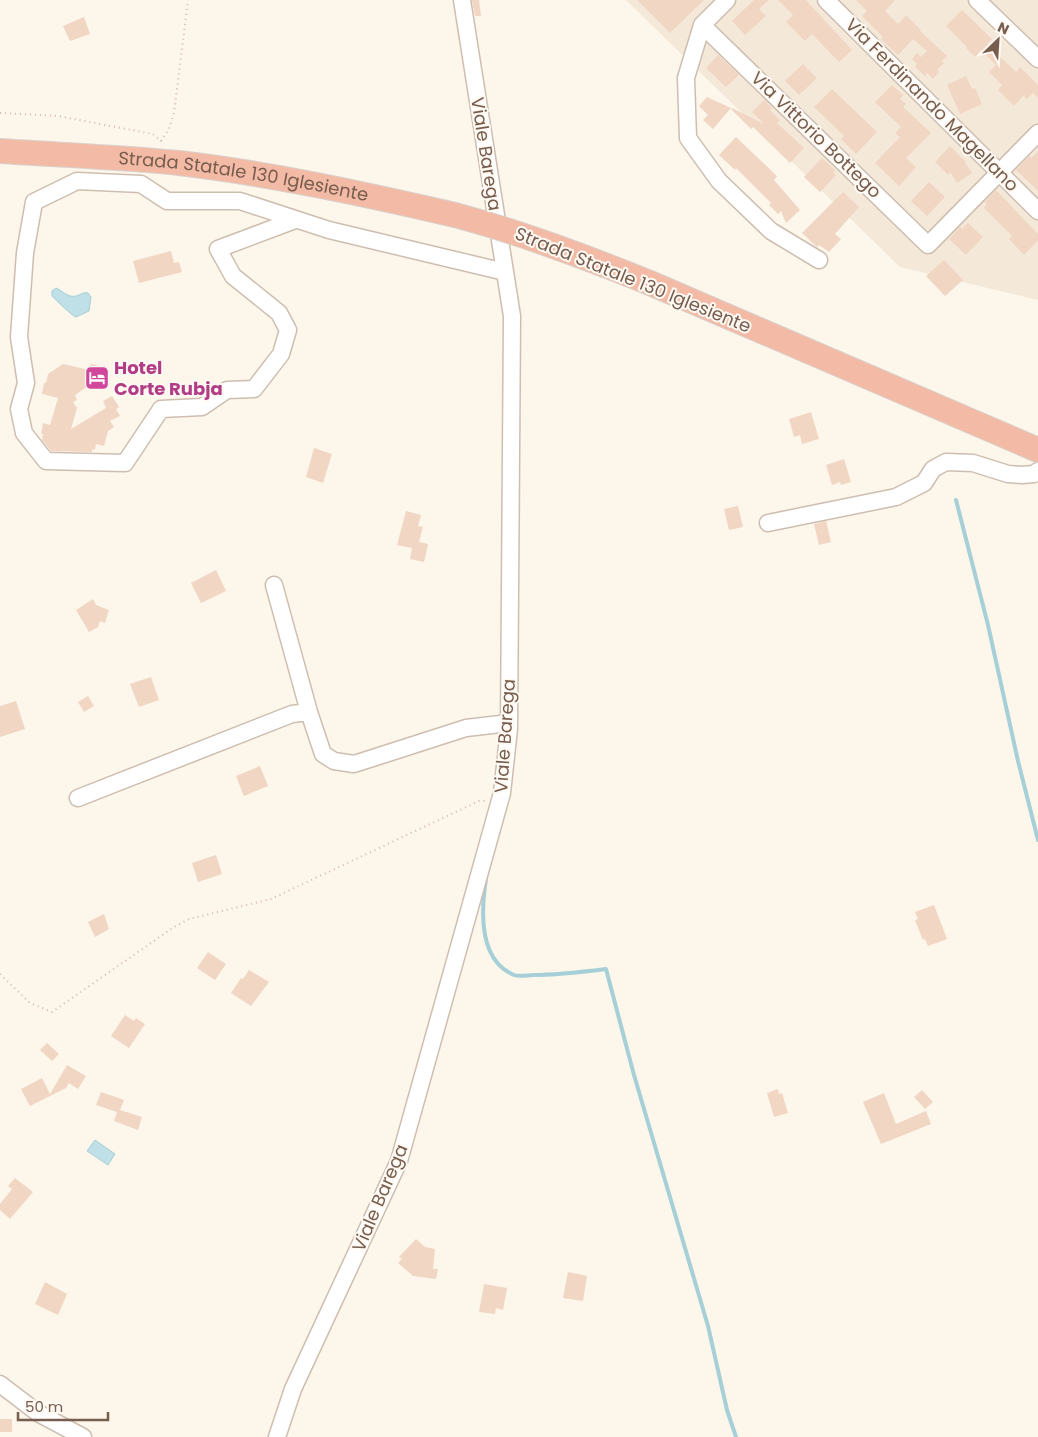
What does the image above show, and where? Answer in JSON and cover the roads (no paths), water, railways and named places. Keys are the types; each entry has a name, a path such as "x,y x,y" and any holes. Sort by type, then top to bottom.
{"highway":[{"name":"Strada Statale 130 Iglesiente","path":"0,151 160,151 271,176 357,192 455,215 581,255 1038,450"}],"street":[{"name":"Viale Barega","path":"277,1437 293,1389 399,1161 500,800 509,723 512,316 462,0"},
{"path":"727,0 702,26 686,78 688,138 719,181 771,231 819,260"},
{"name":"Via Ferdinando Magellano","path":"826,0 1038,211"},
{"path":"978,0 1038,59"},
{"name":"Via Vittorio Bottego","path":"702,26 928,244 999,172"},
{"path":"999,172 1038,133"},
{"path":"295,220 218,248 233,276 279,313 288,330 281,354 254,389 228,390 202,407 161,409 125,463 46,461 24,433 19,410 26,383 19,337 25,252 34,202 77,181 141,184 168,201 240,201 329,230 505,272"},
{"path":"768,523 896,497 924,483 933,469 946,462 973,463 1008,474 1034,474 1038,471"},
{"path":"274,585 309,712 323,754 334,761 354,764 466,728 509,723"},
{"path":"78,798 292,714 309,712"},
{"path":"0,1384 38,1413 83,1437"}],"water":[{"path":"56,288 70,296 88,293 91,297 89,311 76,317 74,316 52,296 52,291"},
{"path":"95,1140 115,1154 108,1165 87,1151"}],"waterway":[{"path":"956,500 988,625 1018,761 1038,840"},
{"path":"486,879 483,905 485,933 488,946 502,968 514,975 521,976 606,969 634,1075 708,1326 727,1410 736,1437"}],"place":[{"name":"Hotel Corte Rubja","path":"97,378"}]}
